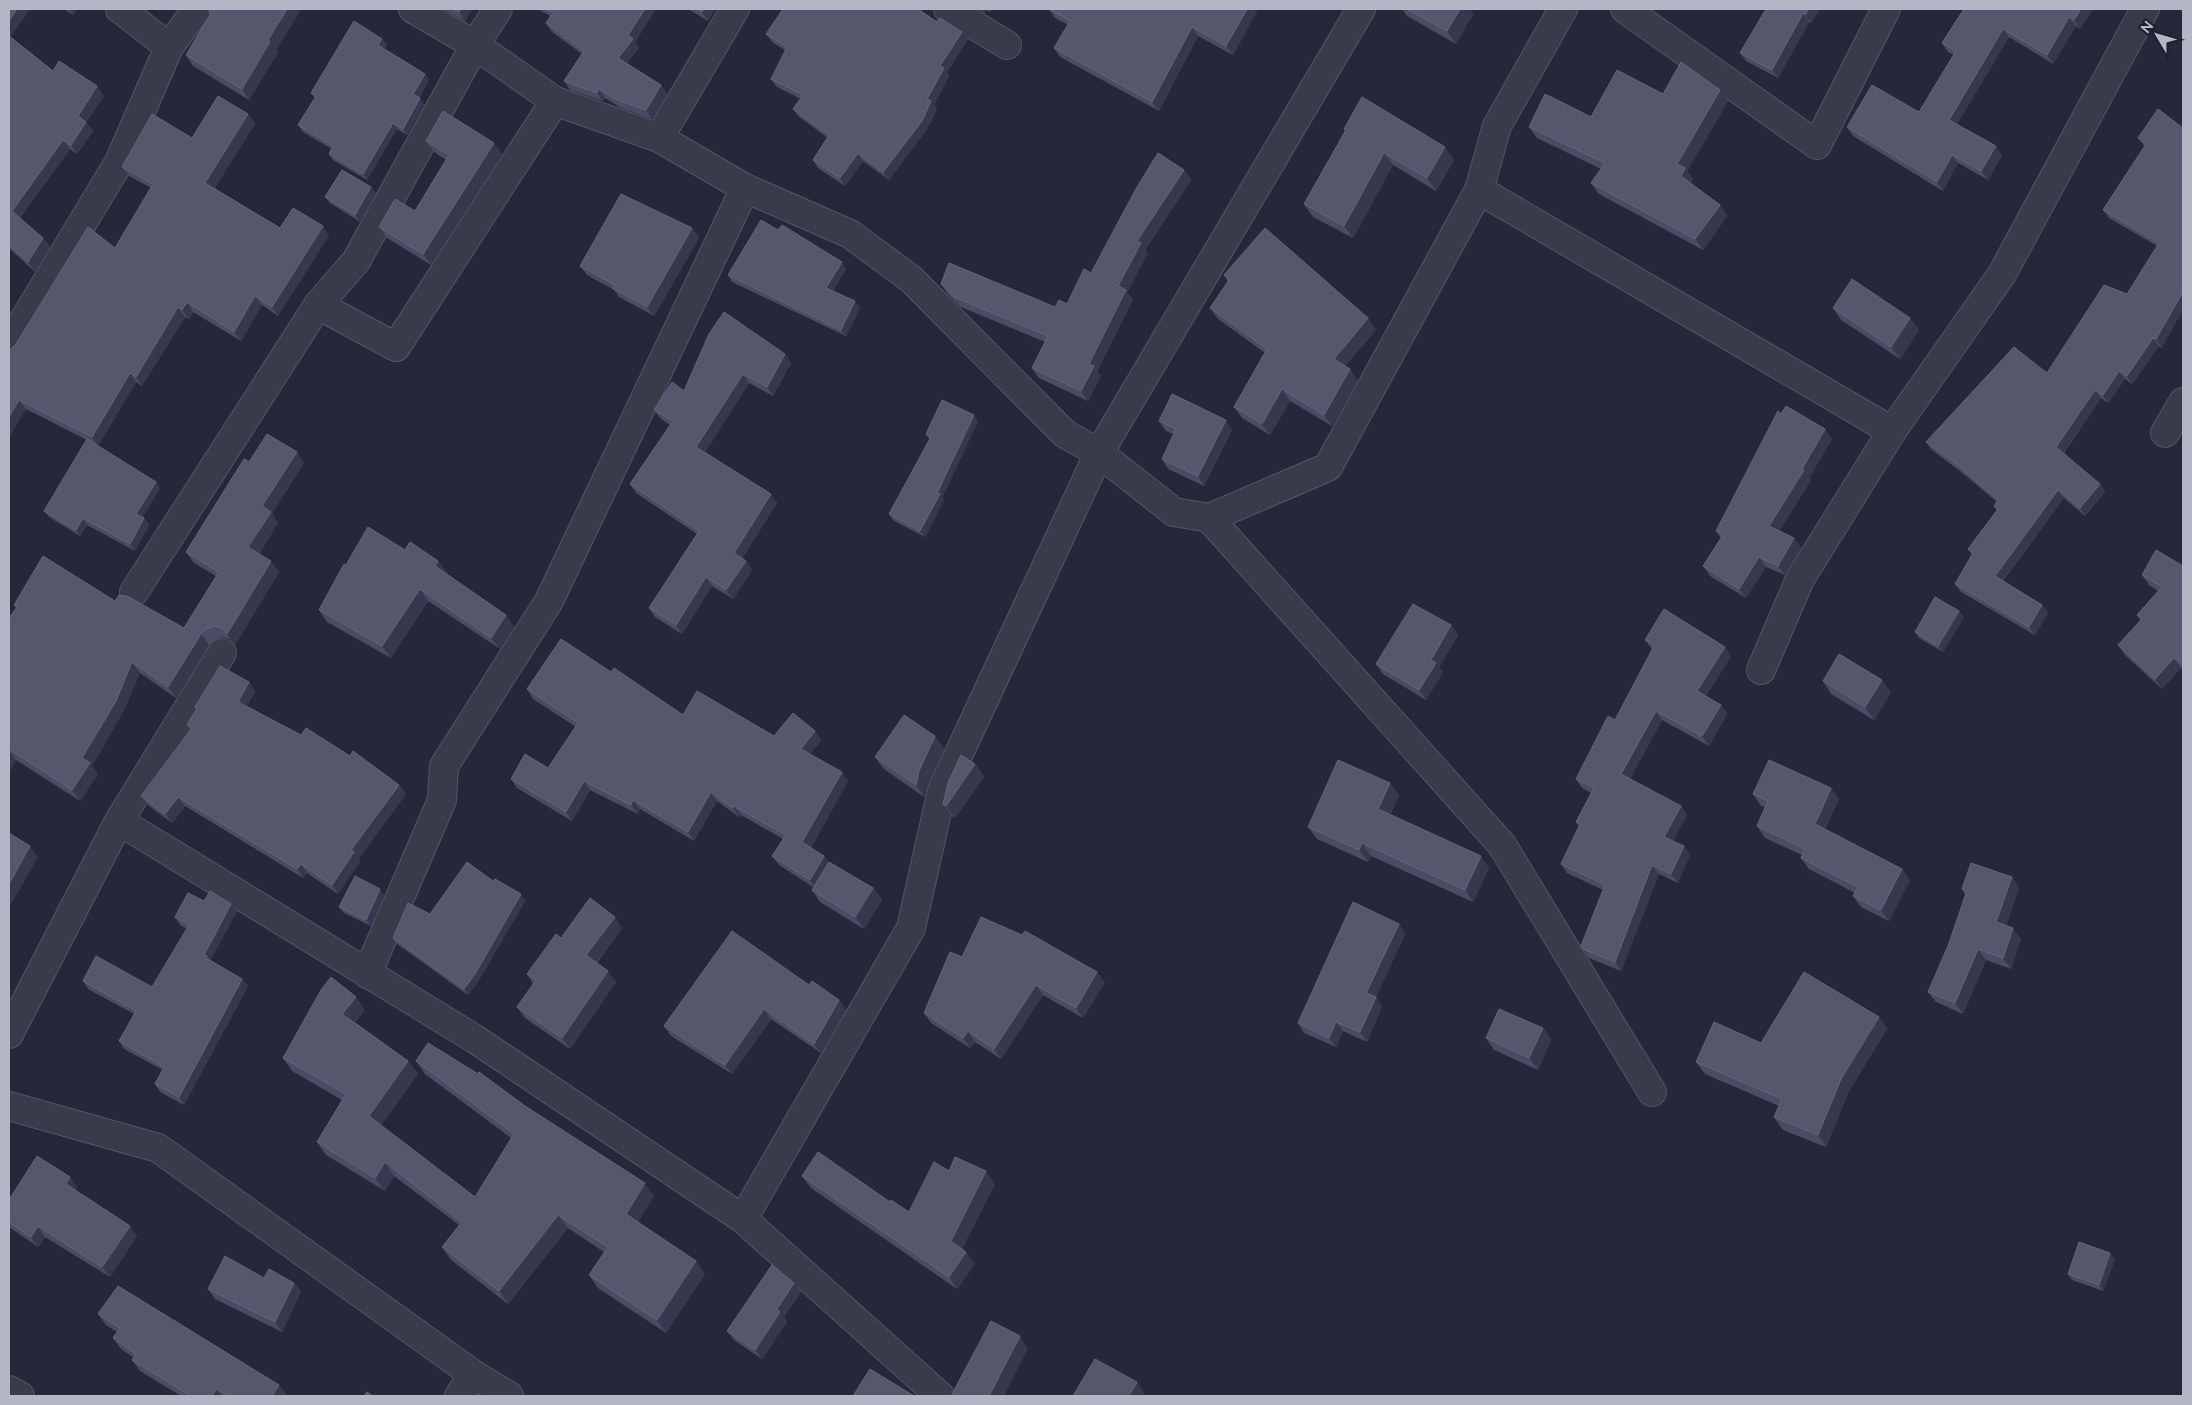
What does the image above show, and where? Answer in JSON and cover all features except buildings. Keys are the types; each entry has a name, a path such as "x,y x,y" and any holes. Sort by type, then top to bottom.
{"street":[{"path":"120,9 169,47"},
{"path":"9,345 119,162 169,47 197,9"},
{"path":"413,9 475,45 555,101 659,138 745,188 850,234 912,279 1065,434 1099,453 1174,512 1209,518 1328,466 1479,190 1497,126 1563,9"},
{"path":"134,592 318,305 356,261 475,45 498,9"},
{"path":"659,138 735,9"},
{"path":"948,9 1007,45"},
{"path":"743,1219 911,928 942,790 1099,453 1362,9"},
{"path":"1625,9 1817,145 1886,9"},
{"path":"1761,670 1800,579 1892,431 2002,274 2145,9"},
{"path":"318,305 396,347 555,101"},
{"path":"367,974 442,800 444,766 549,600 745,188"},
{"path":"1479,190 1892,431"},
{"path":"2165,433 2183,402"},
{"path":"1209,518 1502,846 1652,1092"},
{"path":"9,1034 119,821 222,653"},
{"path":"119,821 475,1039 743,1219 940,1396"},
{"path":"9,1106 158,1148 466,1385 509,1396"},
{"path":"9,1390 20,1396"}]}
